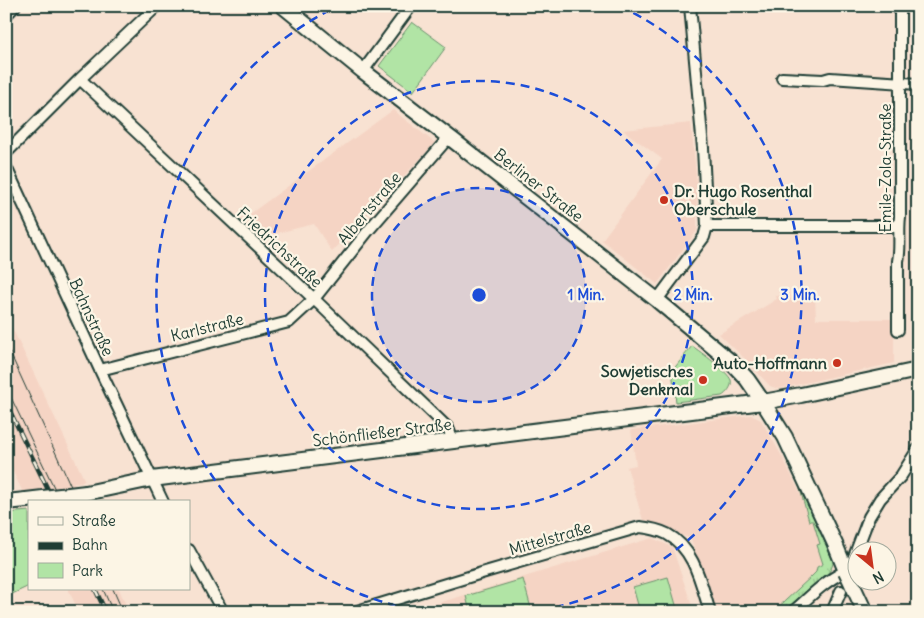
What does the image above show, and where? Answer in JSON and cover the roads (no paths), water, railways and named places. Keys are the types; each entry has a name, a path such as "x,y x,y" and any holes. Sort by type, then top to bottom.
{"main road":[{"name":"Berliner Straße","path":"283,6 363,71 657,300 741,372 778,425 795,457 845,568 846,588"},
{"name":"Schönfließer Straße","path":"6,502 86,493 152,479 763,402 918,370"},
{"name":"Berliner Straße","path":"848,590 865,612"}],"street":[{"path":"6,14 15,6"},
{"path":"6,153 157,6"},
{"path":"363,71 411,6"},
{"path":"657,300 704,237 707,226 703,148 690,6"},
{"name":"Emile-Zola-Straße","path":"898,330 898,262 900,253 900,6"},
{"path":"782,78 823,80 830,78 918,84"},
{"name":"Friedrichstraße","path":"80,79 448,428 452,441"},
{"name":"Albertstraße","path":"314,299 368,231 449,137"},
{"name":"Bahnstraße","path":"6,167 162,500"},
{"path":"707,226 899,226"},
{"name":"Karlstraße","path":"100,370 289,322 314,299"},
{"path":"793,612 845,568 869,517 880,499 902,476 918,449"},
{"name":"Mittelstraße","path":"354,612 640,527 666,533 678,541 694,564 710,612"},
{"path":"190,552 223,612"},
{"path":"832,612 846,588"}],"tram line":[{"path":"6,344 77,500"},
{"path":"6,387 60,500"},
{"path":"103,590 113,612"},
{"path":"113,590 123,612"}],"railway":[{"path":"6,403 53,500"},
{"path":"95,590 106,612"}],"place":[{"name":"Dr. Hugo Rosenthal Oberschule","path":"664,200"},
{"name":"Auto-Hoffmann","path":"837,363"},
{"name":"Sowjetisches Denkmal","path":"703,380"}]}
